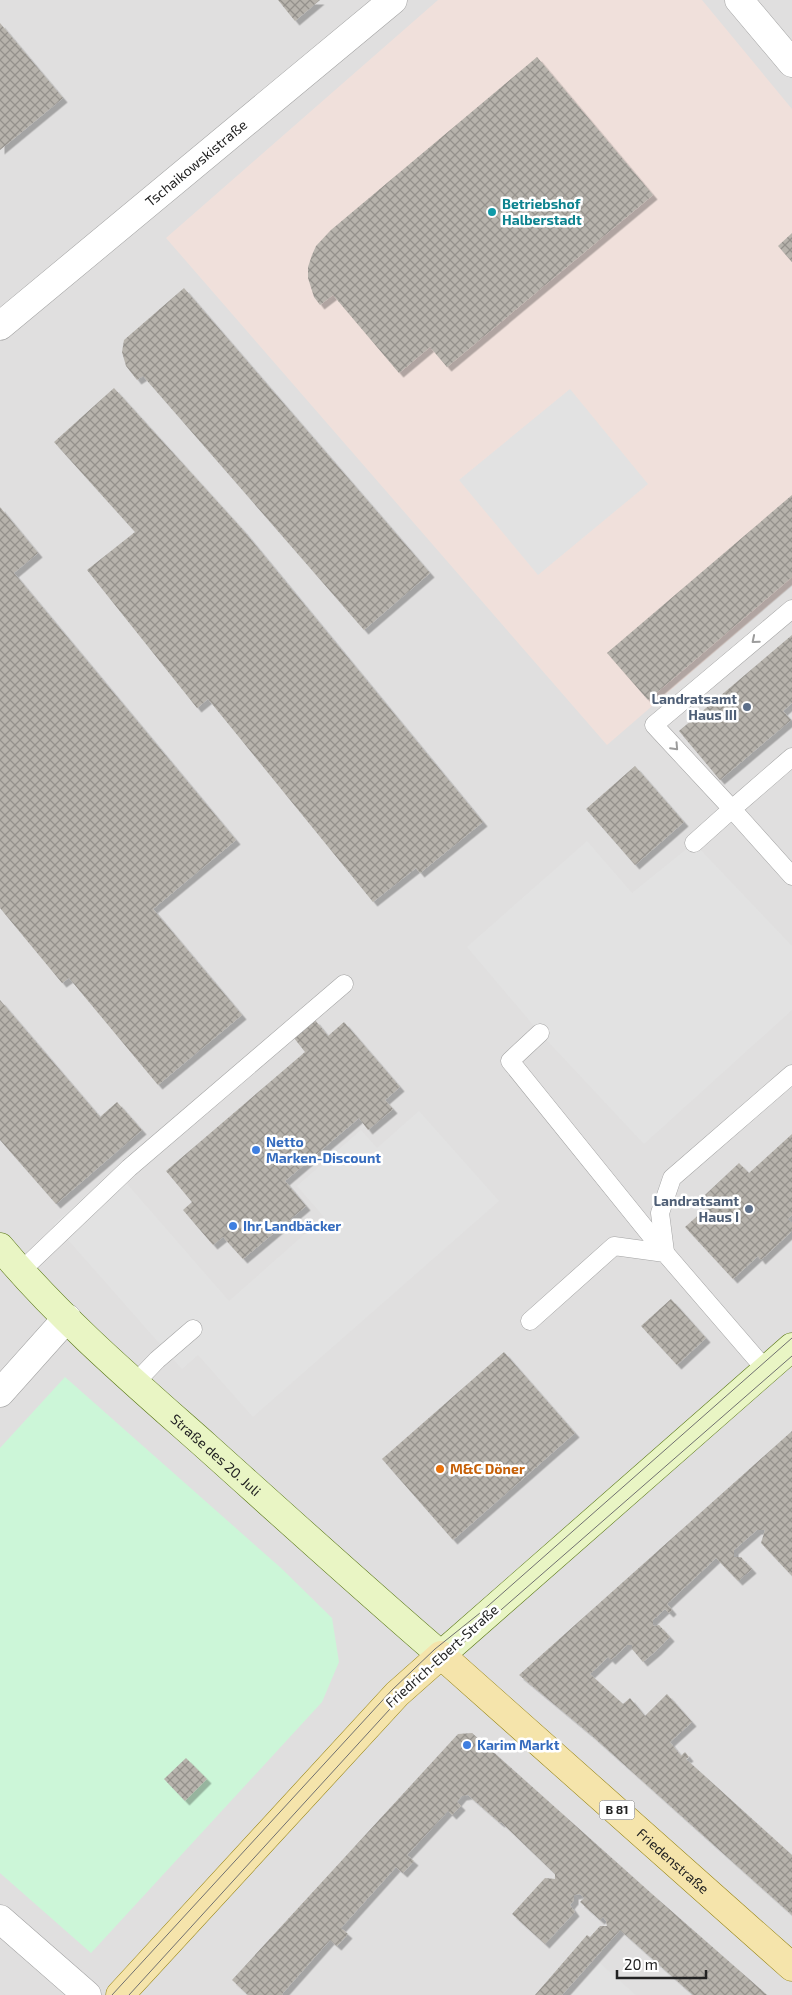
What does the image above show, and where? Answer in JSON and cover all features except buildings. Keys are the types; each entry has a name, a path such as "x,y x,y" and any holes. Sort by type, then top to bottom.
{"main road":[{"name":"Friedenstraße","path":"441,1655 792,1967"},
{"name":"Friedrich-Ebert-Straße","path":"120,1995 397,1694 441,1655"}],"street":[{"name":"Tschaikowskistraße","path":"0,326 393,0"},
{"path":"739,0 792,63"},
{"name":"Straße des 20. Juli","path":"0,1247 67,1318 135,1383 441,1655"},
{"path":"0,1393 67,1318"},
{"name":"Friedrich-Ebert-Straße","path":"441,1655 792,1347"},
{"path":"0,1919 87,1995"}],"lane":[{"path":"792,609 654,724 792,876"},
{"path":"694,843 792,757"},
{"path":"21,1271 129,1168 344,984"},
{"path":"540,1033 510,1061 665,1253 766,1370"},
{"path":"665,1253 660,1213 672,1178 792,1074"},
{"path":"530,1321 614,1246 665,1253"},
{"path":"135,1383 157,1360 193,1329"}],"shaded area":[{"path":"0,0 792,0 792,1995 0,1995"},
{"path":"438,0 702,0 792,109 792,585 607,745 166,238"},
{"path":"570,389 648,484 538,575 459,480"},
{"path":"587,841 632,893 694,843 792,946 792,1010 644,1144 540,1033 467,947"},
{"path":"419,1111 499,1201 253,1417 198,1355 182,1369 54,1224 115,1170 229,1301 324,1217 297,1186 361,1130 377,1148"},
{"path":"600,1963 636,1995 571,1995"}],"green space":[{"path":"65,1377 281,1568 332,1618 339,1662 322,1702 91,1953 0,1873 0,1448"}],"tram line":[{"path":"112,1995 392,1690 435,1649 480,1613 792,1338"},
{"path":"129,1995 400,1698 792,1356"}],"place":[{"name":"Betriebshof Halberstadt","path":"492,212"},
{"name":"Landratsamt Haus III","path":"747,707"},
{"name":"Netto Marken-Discount","path":"256,1150"},
{"name":"Landratsamt Haus I","path":"749,1209"},
{"name":"Ihr Landbäcker","path":"233,1226"},
{"name":"M&C Döner","path":"440,1469"},
{"name":"Karim Markt","path":"467,1745"}]}
